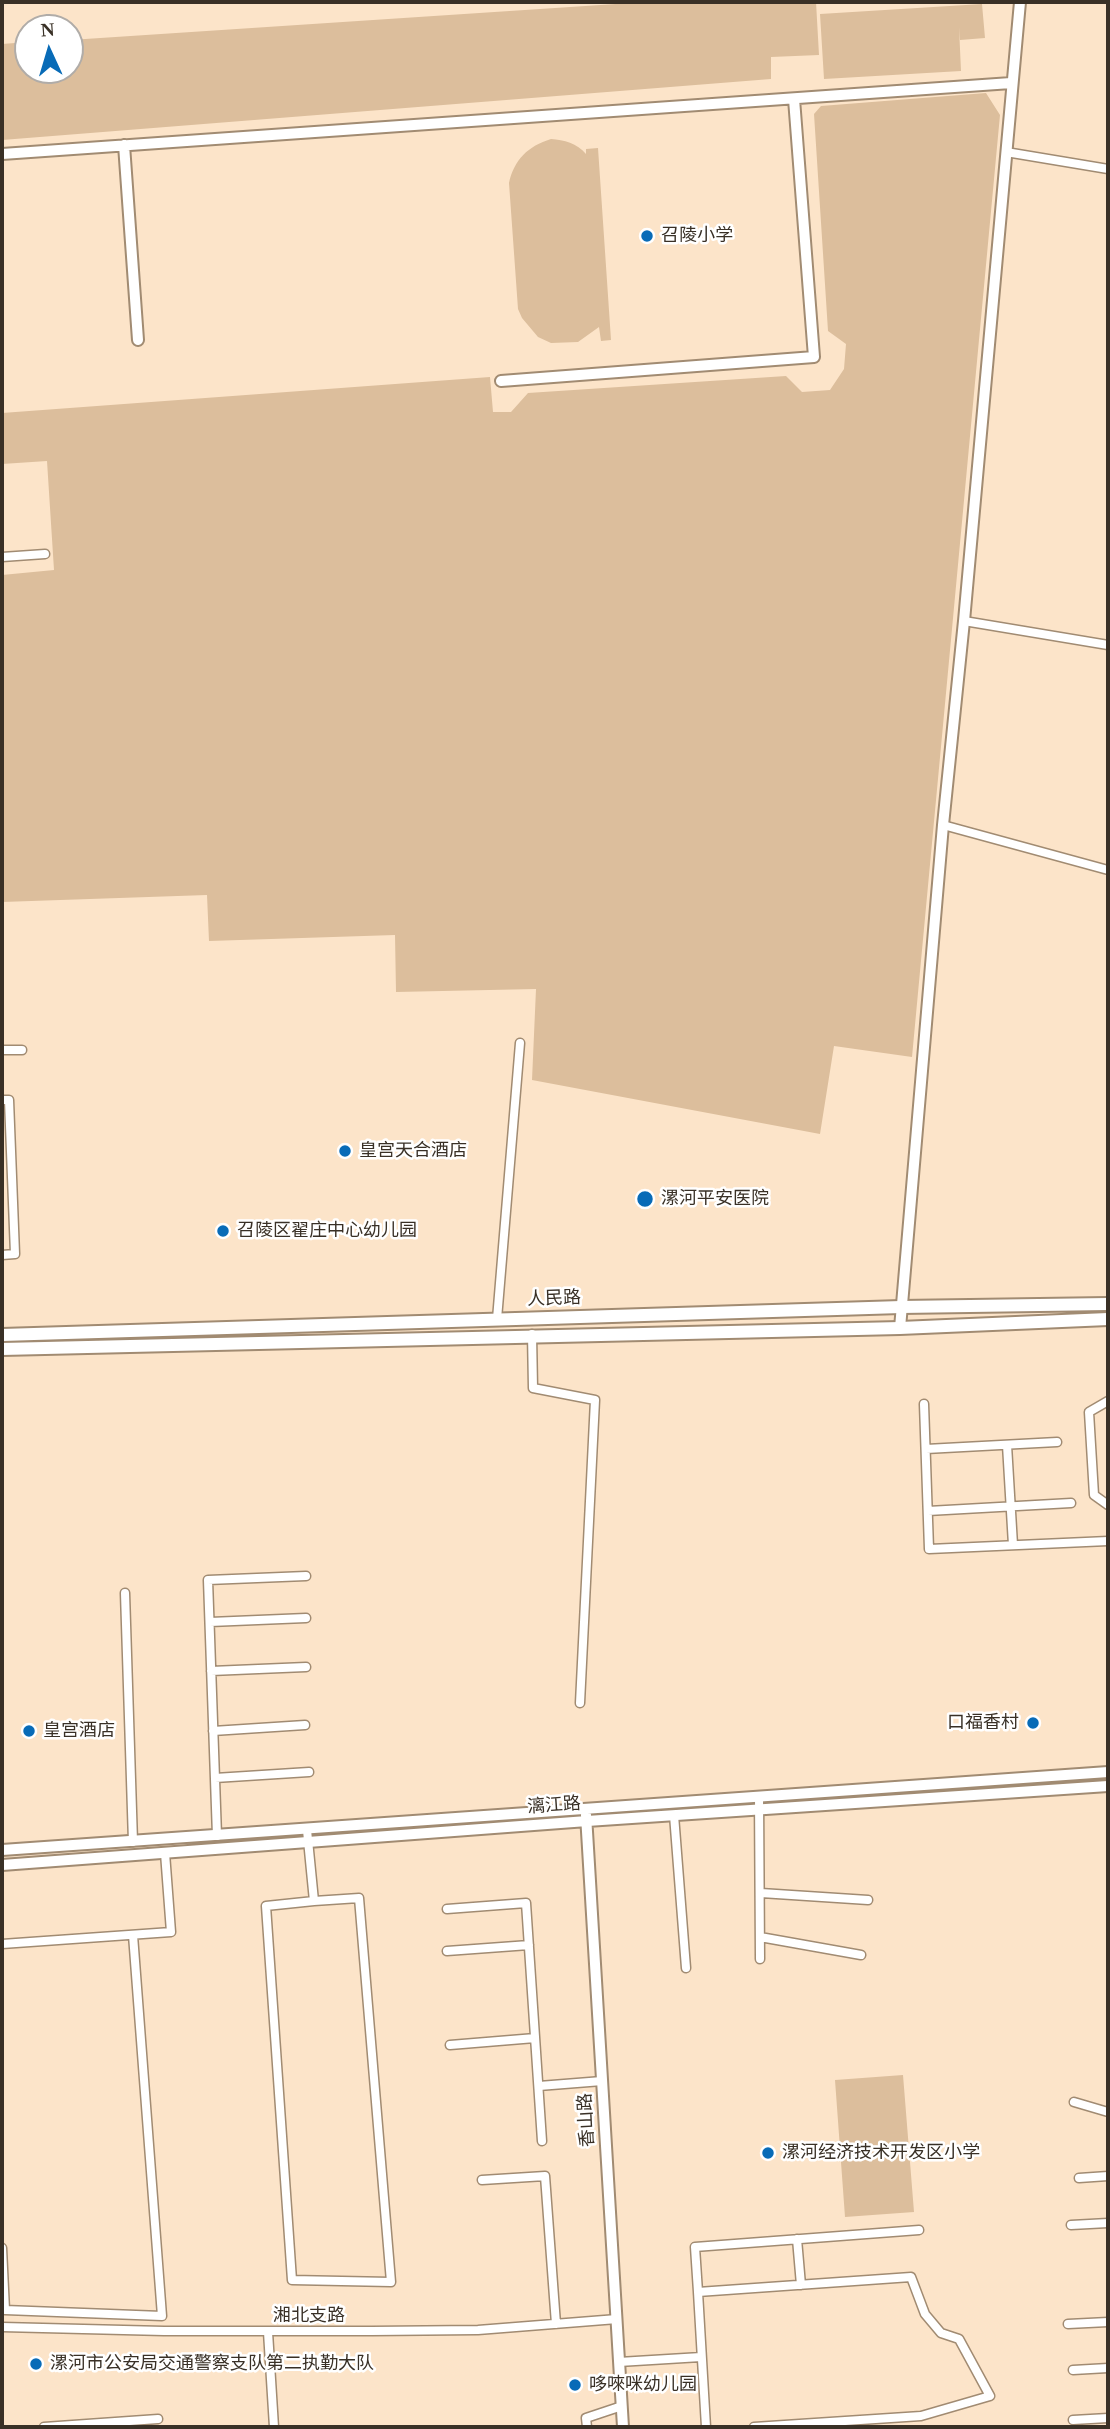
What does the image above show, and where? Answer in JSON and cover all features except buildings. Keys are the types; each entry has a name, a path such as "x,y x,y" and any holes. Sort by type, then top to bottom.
{"main road":[{"name":"人民路","path":"2,1335 901,1307 1108,1304"},
{"name":"人民路","path":"2,1349 900,1328 1108,1319"}],"street":[{"path":"900,1328 943,825 1020,2"},
{"path":"2,154 1011,83"},
{"path":"501,381 814,357 794,99"},
{"path":"124,145 138,340"},
{"path":"1006,152 1108,169"},
{"path":"2,557 45,554"},
{"path":"964,621 1108,645"},
{"path":"943,825 1108,870"},
{"path":"497,1319 520,1043"},
{"path":"2,1050 22,1050"},
{"path":"2,1100 9,1100 7,1164 13,1194 15,1254 2,1255"},
{"path":"2,1194 13,1194"},
{"path":"2,1226 14,1225"},
{"path":"533,1335 533,1388 595,1400 580,1703"},
{"path":"1108,1401 1089,1412 1094,1494 1108,1505"},
{"path":"924,1404 929,1549 1108,1541"},
{"path":"926,1449 1057,1442"},
{"path":"1007,1445 1013,1545"},
{"path":"928,1511 1071,1503"},
{"path":"217,1836 208,1580 306,1576"},
{"path":"125,1593 133,1842"},
{"path":"209,1622 306,1619"},
{"path":"211,1671 306,1667"},
{"path":"214,1731 305,1725"},
{"path":"215,1779 309,1772"},
{"name":"漓江路","path":"2,1865 165,1853 307,1836 586,1816 759,1797 1108,1772"},
{"name":"漓江路","path":"586,1816 674,1815 1108,1786"},
{"path":"759,1797 760,1959"},
{"path":"674,1815 685,1968"},
{"name":"香山路","path":"586,1816 623,2427"},
{"name":"漓江路","path":"2,1850 217,1836 307,1836"},
{"path":"307,1836 314,1901"},
{"path":"2,1944 171,1932 165,1853"},
{"path":"761,1893 868,1900"},
{"path":"359,1898 391,2282 292,2280 266,1906 314,1901 359,1898"},
{"path":"447,1909 526,1903 542,2141"},
{"path":"2,2248 5,2311 162,2316 133,1935"},
{"path":"760,1937 861,1955"},
{"path":"447,1951 529,1945"},
{"path":"450,2045 535,2038"},
{"path":"539,2086 602,2081"},
{"path":"1074,2102 1108,2112"},
{"path":"482,2180 545,2176 556,2324"},
{"path":"1079,2178 1108,2176"},
{"path":"1071,2225 1108,2223"},
{"path":"706,2427 695,2247 919,2230"},
{"path":"797,2239 801,2285"},
{"path":"698,2292 911,2277 925,2314 941,2333 959,2339 990,2396 921,2416 754,2427"},
{"name":"湘北支路","path":"2,2327 268,2332 478,2330 617,2319"},
{"path":"1068,2324 1108,2322"},
{"path":"268,2332 274,2427"},
{"path":"619,2362 701,2357"},
{"path":"1073,2370 1108,2368"},
{"path":"587,2427 586,2418 622,2406"},
{"path":"1073,2420 1108,2418"},
{"path":"44,2427 158,2419"}],"shaded area":[{"path":"646,2 816,2 819,55 771,57 771,79 2,140 2,44 14,43 14,84 84,84 84,39"},
{"path":"982,4 985,38 960,40 959,27 961,71 824,79 820,14"},
{"path":"986,93 1000,115 912,1057 834,1046 820,1134 532,1080 536,989 396,992 395,935 209,941 207,895 2,902 2,575 54,570 47,461 2,464 2,413 490,377 493,412 511,412 528,393 786,376 802,392 830,390 844,369 846,344 828,331 814,114 821,106"},
{"path":"551,139 570,143 586,154 586,149 598,148 611,340 601,341 599,327 578,342 551,343 538,337 518,309 509,183 514,167 523,155"},
{"path":"903,2075 914,2212 845,2217 835,2080"}],"place":[{"name":"召陵小学","path":"647,236"},
{"name":"皇宫天合酒店","path":"345,1151"},
{"name":"漯河平安医院","path":"645,1199"},
{"name":"召陵区翟庄中心幼儿园","path":"223,1231"},
{"name":"口福香村","path":"1033,1723"},
{"name":"皇宫酒店","path":"29,1731"},
{"name":"漯河经济技术开发区小学","path":"768,2153"},
{"name":"漯河市公安局交通警察支队第二执勤大队","path":"36,2364"},
{"name":"哆唻咪幼儿园","path":"575,2385"}]}
